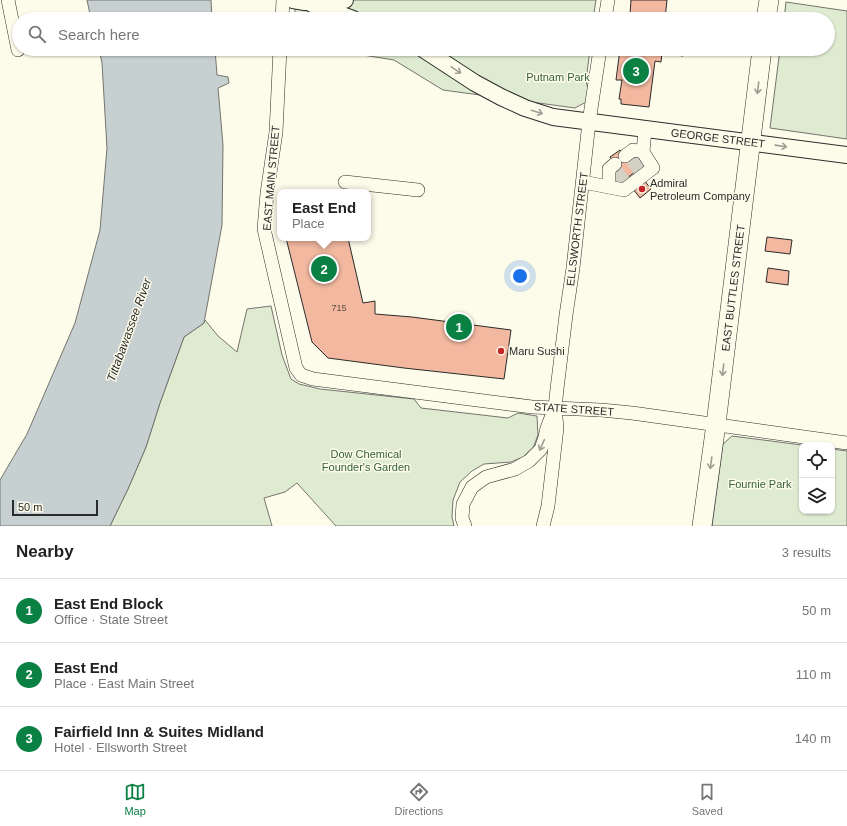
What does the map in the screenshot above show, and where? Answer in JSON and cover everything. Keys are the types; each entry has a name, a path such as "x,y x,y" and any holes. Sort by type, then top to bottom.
{"highway":[{"path":"767,12 769,0"},
{"name":"EAST BUTTLES STREET","path":"702,526 761,56"}],"main road":[{"path":"299,1 345,0"},
{"path":"299,1 332,12"},
{"name":"GEORGE STREET","path":"434,56 475,83 525,108 553,117 847,155"}],"street":[{"path":"8,0 12,20"},
{"path":"282,12 283,0"},
{"path":"606,12 608,0"},
{"name":"EAST MAIN STREET","path":"280,56 276,132 267,193 264,228 296,368 301,375"},
{"name":"ELLSWORTH STREET","path":"555,408 573,268 589,122 599,56"},
{"path":"643,156 644,129"},
{"path":"583,182 610,183 624,190 653,168 643,156 633,150 609,169 610,183"},
{"path":"345,182 418,190"},
{"name":"STATE STREET","path":"301,375 313,379 532,407 632,413 847,442"},
{"path":"465,526 462,518 463,504 472,487 486,477 515,469 529,461 541,449 555,408"},
{"path":"543,526 548,506 557,428 555,408"}],"green space":[{"path":"295,0 596,0 594,12 295,12"},
{"path":"786,2 847,11 847,139 770,128 779,56 835,56 835,12 785,12"},
{"name":"Putnam Park","path":"369,56 589,56 586,81 588,89 586,102 575,108 443,90 394,60"},
{"name":"Dow Chemical Founder's Garden","path":"271,306 282,355 291,379 299,384 320,389 414,399 421,408 508,418 518,413 537,416 538,435 533,448 523,457 511,462 484,464 472,471 460,482 453,500 452,517 454,526 336,526 297,483 285,492 264,498 272,526 110,526 146,447 184,337 204,323 205,320 218,336 237,352 247,309"},
{"name":"Fournie Park","path":"732,436 799,445 799,514 835,514 835,449 847,451 847,526 712,526 723,444"}],"water":[{"path":"87,0 211,0 212,12 90,12"},
{"name":"Tittabawassee River","path":"100,56 216,56 217,75 228,77 229,83 218,88 223,145 222,225 204,323 184,337 146,447 110,526 0,526 0,480 27,434 75,323 100,230 107,148"}],"building":[{"path":"631,0 667,0 666,12 630,12"},
{"path":"619,56 662,56 661,62 655,61 649,107 621,104 621,99 619,99 622,80 616,80"},
{"path":"620,150 629,161 637,156 644,165 618,185 611,175 619,169 610,157"},
{"path":"644,180 651,189 640,198 633,189"},
{"path":"767,237 792,240 790,254 765,251"},
{"path":"287,241 349,241 363,303 375,301 375,314 412,317 511,330 504,379 328,358 312,342"},
{"path":"768,268 789,271 788,285 766,282"}],"tunnel":[{"path":"615,180 641,161"}],"place":[{"name":"Fairfield Inn & Suites Midland","path":"636,71"},
{"name":"Admiral Petroleum Company","path":"642,189"},
{"name":"East End","path":"324,269"},
{"name":"East End Block","path":"459,327"},
{"name":"Maru Sushi","path":"501,351"}]}
